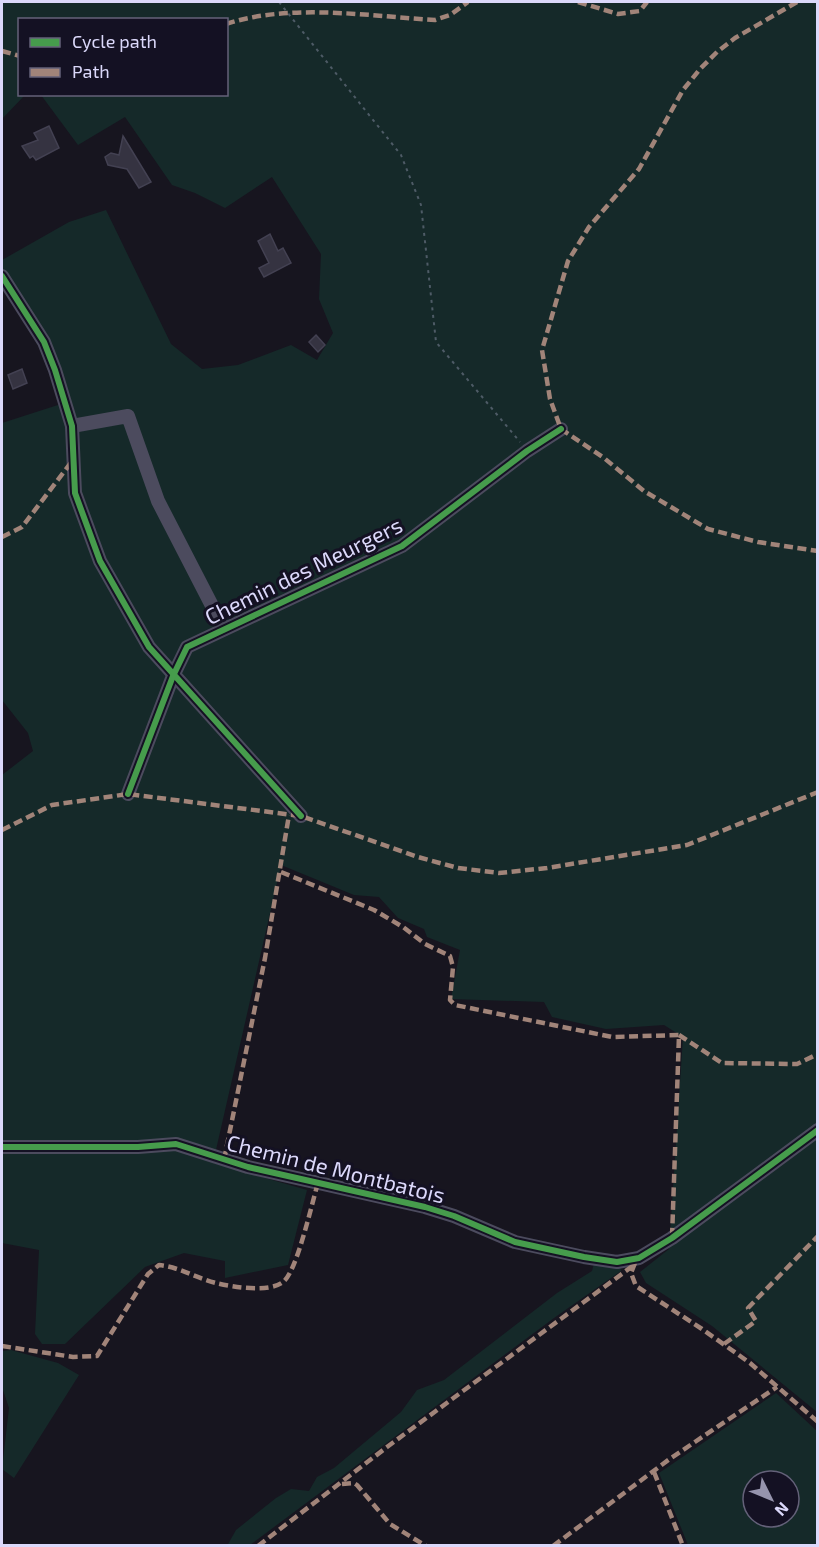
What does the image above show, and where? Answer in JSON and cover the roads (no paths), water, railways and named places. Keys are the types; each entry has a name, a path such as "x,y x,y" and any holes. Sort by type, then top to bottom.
{"street":[{"path":"2,276 45,342 55,370 72,426 75,493 100,561 149,647 301,816"},
{"path":"72,426 128,416 158,501 224,629"},
{"name":"Chemin des Meurgers","path":"128,794 173,676 187,647 402,546 527,451 561,429"},
{"name":"Chemin de Montbatois","path":"2,1147 138,1147 176,1144 248,1167 424,1207 454,1216 514,1242 550,1251 617,1262 639,1258 654,1250 818,1130"}]}
